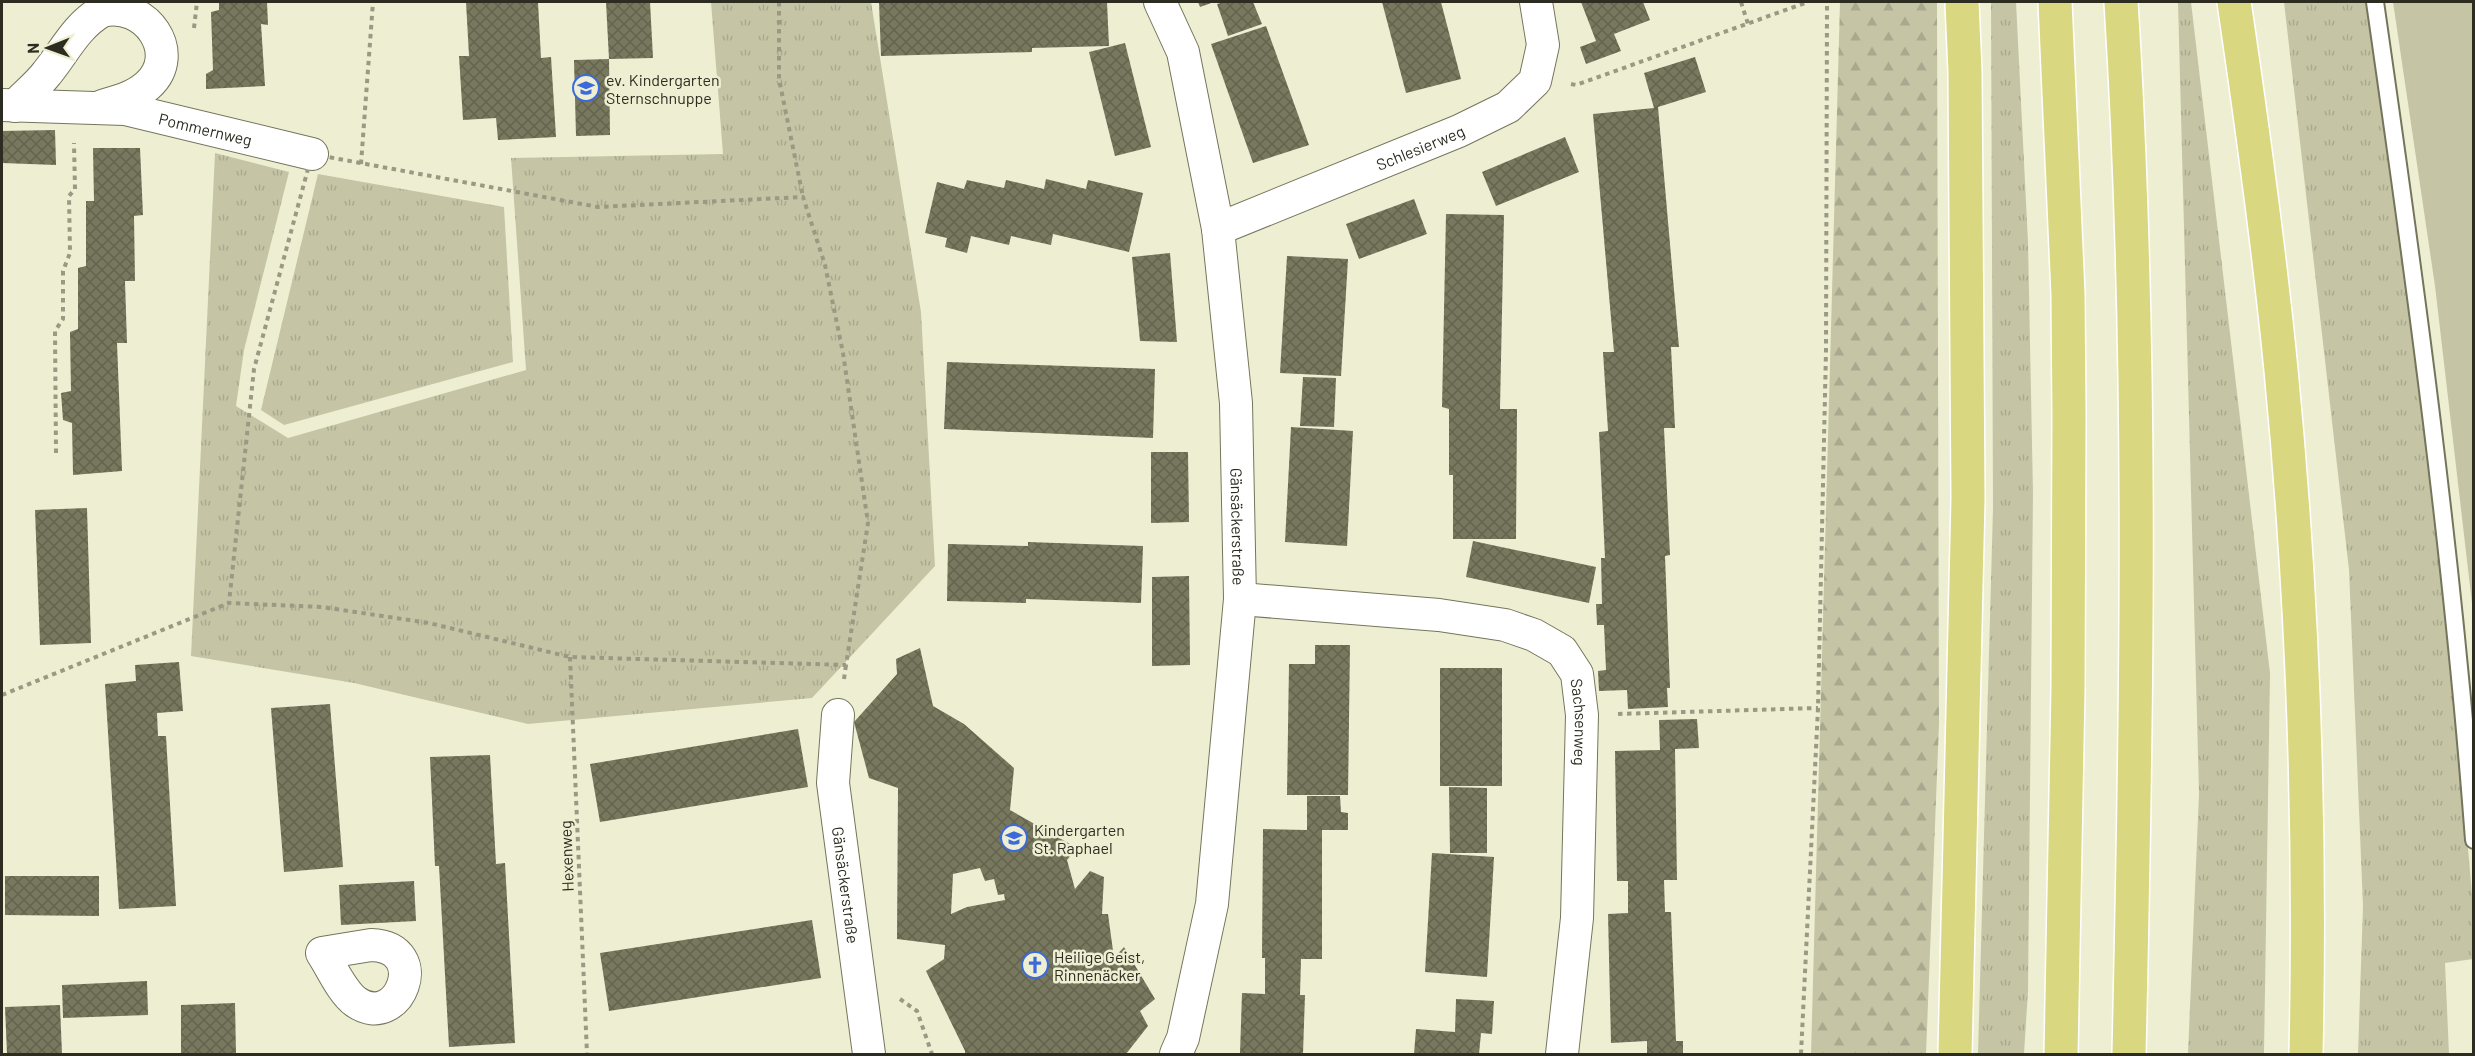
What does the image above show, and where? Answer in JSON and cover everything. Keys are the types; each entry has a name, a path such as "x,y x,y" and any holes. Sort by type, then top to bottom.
{"highway":[{"path":"1955,1054 1968,499 1965,84 1962,2"},
{"path":"2055,2 2068,327 2068,678 2061,1054"},
{"path":"2121,2 2130,167 2135,360 2135,712 2129,1054"},
{"path":"2234,2 2270,265 2298,584 2306,800 2306,1054"}],"street":[{"name":"Gänsäckerstraße","path":"1160,2 1183,52 1218,229 1236,403 1240,599 1212,904 1183,1038 1176,1054"},
{"name":"Schlesierweg","path":"1218,229 1459,131 1508,107 1536,81 1543,45 1536,2"},
{"name":"Pommernweg","path":"8,105 47,73 85,22 105,9 124,7 144,14 158,32 162,50 159,69 150,83 135,95 86,107"},
{"name":"Pommernweg","path":"8,105 125,109 312,154"},
{"name":"Sachsenweg","path":"1240,599 1439,615 1505,625 1534,635 1562,651 1577,674 1582,715 1577,918 1562,1054"},
{"name":"Gänsäckerstraße","path":"838,715 833,783 869,1054"}],"lane":[{"path":"2375,2 2416,285 2463,694 2474,840"}],"path":[{"path":"361,164 373,2"},
{"path":"2,695 229,603 322,608 429,623 570,657 846,665 868,523 843,353 825,265 803,197 779,79 778,2"},
{"path":"1741,2 1748,24"},
{"path":"1576,85 1808,2"},
{"path":"1801,1054 1818,708 1826,339 1827,2"},
{"path":"56,453 55,331 63,319 63,271 70,253 69,196 75,189 86,107"},
{"path":"229,603 254,369 312,154 598,207 803,197"},
{"name":"Hexenweg","path":"570,657 587,1054"},
{"path":"1582,715 1818,708"}],"green space":[{"path":"711,2 871,2 921,312 935,566 812,698 528,724 354,683 191,656 215,153 289,172 244,350 236,406 288,438 526,370 511,158 723,154"},
{"path":"1840,2 1937,2 1939,724 1926,1054 1811,1054"},
{"path":"1991,2 2016,2 2028,242 2033,493 2028,991 2024,1054 1978,1054 1993,508"},
{"path":"2178,2 2191,2 2270,673 2264,1054 2188,1054 2199,793"},
{"path":"2284,2 2368,2 2445,585 2473,906 2473,959 2445,963 2449,1054 2358,1054 2363,906 2349,570"},
{"path":"2393,2 2473,2 2473,612 2435,286"},
{"path":"318,174 504,207 513,362 284,425 261,410"}],"building":[{"path":"219,2 267,2 268,25 261,24 265,86 206,89 206,74 213,70 211,12 219,10"},
{"path":"466,2 538,2 541,58 551,57 556,137 498,140 496,118 463,120 459,56 469,56"},
{"path":"606,2 650,2 653,58 609,59"},
{"path":"879,2 1107,2 1109,46 1032,48 1032,52 881,56"},
{"path":"1198,2 1214,2 1200,7"},
{"path":"1253,2 1262,24 1228,36 1217,4"},
{"path":"1382,2 1441,2 1461,79 1406,93"},
{"path":"1581,2 1643,2 1650,20 1614,34 1621,51 1586,64 1580,47 1596,41"},
{"path":"1266,26 1309,145 1253,163 1211,44"},
{"path":"1125,43 1151,147 1115,156 1089,52"},
{"path":"1695,57 1706,92 1658,107 1679,347 1671,347 1675,428 1664,428 1670,555 1665,556 1670,688 1667,688 1668,707 1628,709 1627,690 1599,691 1598,671 1606,670 1604,625 1597,625 1596,604 1602,604 1601,558 1605,558 1599,432 1608,431 1603,352 1614,352 1593,114 1654,108 1644,73"},
{"path":"609,59 610,135 576,136 574,60"},
{"path":"55,130 56,165 2,163 2,131"},
{"path":"1565,137 1579,172 1496,206 1482,172"},
{"path":"93,148 140,148 143,215 134,216 135,281 125,281 127,343 117,343 122,471 73,475 72,423 63,420 61,393 71,391 70,332 78,329 78,268 86,266 86,201 94,201"},
{"path":"1046,179 1086,189 1088,180 1143,193 1129,252 1053,234 1051,245 1011,236 1009,245 971,236 967,253 945,247 947,238 925,233 937,182 964,189 967,180 1004,188 1006,180 1044,189"},
{"path":"1414,199 1427,234 1359,259 1346,224"},
{"path":"1446,214 1504,215 1500,409 1517,409 1516,539 1453,539 1453,475 1449,475 1449,409 1442,407"},
{"path":"1170,253 1177,342 1140,341 1132,257"},
{"path":"1287,256 1348,259 1341,376 1280,373"},
{"path":"947,362 1155,369 1153,438 944,429"},
{"path":"1303,377 1336,378 1334,427 1300,426"},
{"path":"1291,427 1353,431 1347,546 1285,542"},
{"path":"1151,452 1188,452 1189,522 1151,523"},
{"path":"87,508 91,643 40,645 35,510"},
{"path":"1473,541 1596,567 1589,603 1466,577"},
{"path":"1028,542 1143,546 1141,603 1026,599 1026,603 947,601 948,544 1028,546"},
{"path":"1189,576 1190,665 1152,666 1152,577"},
{"path":"1315,645 1350,645 1348,795 1287,795 1289,664 1315,664"},
{"path":"920,648 933,706 964,724 1014,768 1010,810 1077,848 1067,860 1075,889 1090,871 1104,877 1102,914 1108,914 1114,958 1124,947 1155,999 1140,1011 1148,1026 1126,1054 965,1054 926,971 944,959 945,945 897,939 898,788 869,778 854,722 897,674 896,659","holes":["980,868 985,881 994,879 998,895 1004,894 1005,900 967,907 951,914 953,874"]},
{"path":"179,662 183,711 157,713 158,736 166,736 176,906 119,909 105,684 136,681 135,665"},
{"path":"1440,668 1502,668 1502,786 1440,786"},
{"path":"330,704 343,867 284,872 271,708"},
{"path":"1697,719 1699,748 1675,749 1677,880 1664,880 1665,912 1671,912 1676,1041 1683,1041 1683,1054 1647,1054 1647,1041 1611,1043 1608,914 1628,913 1628,881 1617,881 1615,751 1660,750 1659,720"},
{"path":"798,729 808,787 600,822 590,764"},
{"path":"490,755 496,864 505,863 515,1043 449,1047 439,866 435,866 430,757"},
{"path":"1449,787 1487,788 1487,853 1450,853"},
{"path":"1307,796 1340,796 1341,812 1348,813 1348,830 1322,830 1322,959 1301,959 1300,995 1305,995 1303,1054 1240,1054 1242,993 1265,994 1265,958 1262,958 1263,829 1307,830"},
{"path":"1432,853 1494,857 1487,977 1425,972"},
{"path":"5,876 99,876 99,916 5,915"},
{"path":"414,881 416,921 341,925 339,885"},
{"path":"812,920 821,978 609,1011 600,953"},
{"path":"147,981 148,1015 63,1018 62,985"},
{"path":"1456,999 1494,1001 1492,1034 1481,1033 1479,1054 1414,1054 1416,1029 1455,1032"},
{"path":"235,1003 236,1054 181,1054 181,1005"},
{"path":"60,1005 62,1054 7,1054 5,1007"}],"place":[{"name":"ev. Kindergarten Sternschnuppe","path":"586,88"},
{"name":"Kindergarten St. Raphael","path":"1014,838"},
{"name":"Heilige Geist, Rinnenäcker","path":"1035,965"}]}
